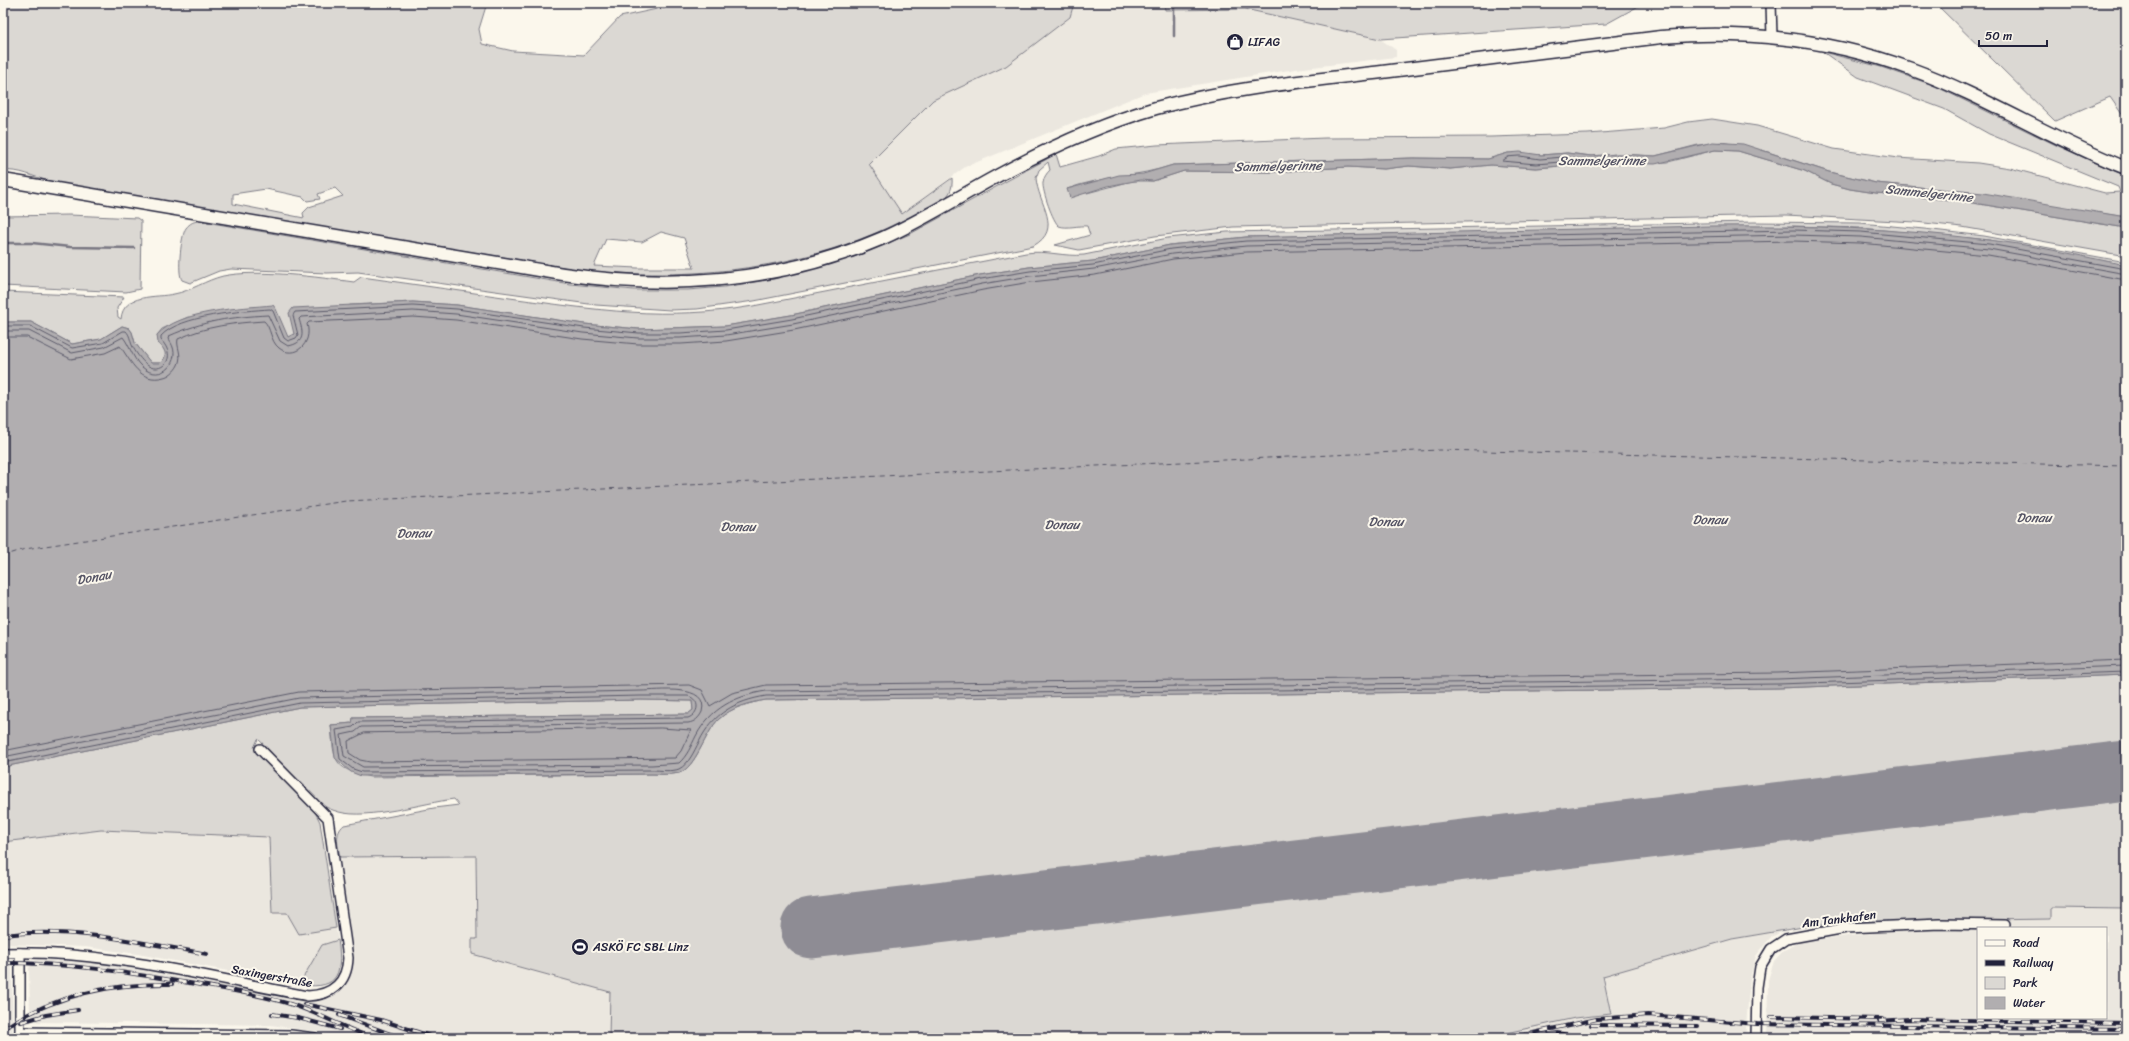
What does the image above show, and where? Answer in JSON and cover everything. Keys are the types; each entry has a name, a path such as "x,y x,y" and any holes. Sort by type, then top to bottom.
{"main road":[{"path":"3,180 581,277 650,283 702,281 771,272 816,261 862,246 904,227 1028,159 1070,139 1119,120 1187,101 1239,90 1298,82 1661,37 1709,34 1772,37 1852,50 1912,69 1970,94 2066,142 2126,168"}],"street":[{"path":"1771,3 1772,37"},
{"name":"Saxingerstraße","path":"3,953 62,954 117,960 308,996 328,993 338,987 346,975 348,958 328,818 260,749"},
{"name":"Am Tankhafen","path":"1756,1038 1757,987 1760,967 1771,949 1786,939 1846,928 1940,924 2005,925"},
{"path":"20,953 20,1035 315,1038"}],"shaded area":[{"path":"1074,3 1164,3 1165,10 1245,9 1380,39 1396,50 1396,57 1296,69 1145,93 965,167 902,214 869,164 933,100 1006,65 1070,17"},
{"path":"101,830 269,837 272,913 287,913 299,933 336,928 338,940 334,941 296,984 138,954 85,947 3,944 3,842"},
{"path":"476,856 477,939 472,954 611,992 609,1038 357,1038 271,1025 37,1022 30,1014 29,968 37,959 110,964 308,1002 329,998 347,983 353,963 340,857"},
{"path":"2051,908 2126,909 2126,1038 1767,1038 1768,980 1774,961 1784,950 1803,941 1902,930 1977,929 1977,1019 2107,1019 2107,927 2005,927 2005,919 2051,919"},
{"path":"1803,927 1779,933 1770,938 1756,956 1750,979 1745,1038 1483,1038 1575,1018 1611,1014 1603,976 1732,939"},
{"path":"3,959 9,961 12,968 13,1038 3,1038"}],"green space":[{"path":"3,3 487,3 479,29 482,44 513,51 584,55 620,17 666,7 668,3 1074,3 1070,17 1006,66 933,100 869,164 902,214 952,178 950,192 943,200 882,230 842,246 800,258 758,266 672,274 629,274 587,271 80,187 49,181 21,172 3,171","holes":["335,188 343,196 309,207 303,213 304,218 233,204 233,194 266,189 303,197 307,201 320,199 318,194","661,232 684,238 694,268 594,266 606,239 642,242"]},
{"path":"1164,3 1644,3 1606,24 1380,39 1245,9 1165,10"},
{"path":"1935,3 2126,3 2126,120 2110,97 2055,121"},
{"path":"1823,52 1881,67 1933,85 2056,145 2126,176 2126,217 1948,190 1876,183 1829,172 1765,151 1722,142 1698,145 1655,156 1618,154 1592,156 1567,153 1541,155 1508,153 1488,159 1413,158 1173,165 1147,172 1093,181 1067,189 1087,193 1132,181 1153,181 1184,171 1273,172 1348,167 1384,169 1409,166 1450,169 1491,165 1536,168 1561,166 1574,162 1621,164 1668,162 1715,150 1738,151 1805,171 1831,184 1850,189 1961,201 2126,228 2126,256 1962,227 1915,222 1786,215 1233,227 1155,236 1079,250 1055,245 1090,235 1087,226 1062,227 1059,226 1054,219 1048,206 1043,187 1046,174 1050,170 1048,162 1039,170 1036,178 1047,215 1047,232 1042,239 1033,246 754,301 697,309 670,310 596,305 358,272 327,273 231,269 219,271 190,283 182,280 180,270 180,254 184,232 191,224 200,221 570,284 634,290 688,290 724,287 774,279 854,257 910,234 1056,154 1060,167 1099,156 1116,149 1157,145 1325,138 1491,137 1588,134 1664,128 1688,122 1712,119 1757,126 1834,149 1898,158 1978,163 2010,168 2105,193 2120,192 2118,187 1989,134 1944,109 1858,77"},
{"path":"69,215 137,218 141,221 140,289 126,292 3,286 3,216"},
{"path":"1754,222 1860,223 1924,229 1984,236 2126,262 2126,265 1990,240 1861,228 1793,226 1246,237 1170,245 1093,261 1029,267 980,275 791,315 726,326 639,329 584,324 457,305 413,302 350,305 288,337 188,317 162,329 157,335 166,354 160,363 151,363 135,343 132,332 129,328 122,326 101,339 72,344 31,322 3,322 3,292 124,297 117,308 118,317 121,319 123,311 128,305 142,298 180,293 223,276 253,273 288,274 354,282 361,277 602,310 690,313 753,306 1026,253 1041,252 1084,255 1168,238 1227,232"},
{"path":"2126,675 2126,909 2051,908 2051,919 1855,922 1803,927 1732,939 1603,976 1611,1014 1575,1018 1483,1038 609,1038 610,992 472,954 472,939 477,939 476,856 340,857 338,836 344,825 434,808 459,805 454,799 396,810 365,814 339,812 321,804 305,792 258,739 254,748 313,808 320,822 336,928 299,934 287,913 272,913 269,837 101,830 3,842 3,767 300,707 641,700 692,701 693,710 688,714 353,718 352,723 331,725 333,747 337,761 348,770 370,777 669,774 679,773 685,770 695,757 714,725 729,711 741,706 766,700 1778,688"},
{"path":"338,940 340,953 339,964 338,972 334,979 328,983 320,985 309,986 296,984 304,976 322,945"}],"water":[{"name":"Sammelgerinne","path":"1713,142 1743,144 1829,172 1876,183 1983,193 2126,217 2126,228 1961,201 1850,189 1831,184 1805,171 1738,151 1715,150 1655,164 1574,162 1561,166 1536,168 1491,165 1450,169 1409,166 1384,169 1348,167 1273,172 1184,171 1153,181 1140,180 1108,186 1070,198 1067,189 1119,175 1143,174 1173,165 1413,158 1488,159 1508,153 1520,152 1541,155 1567,153 1591,156 1618,154 1655,156"},
{"name":"Donau","path":"1709,226 1849,228 1953,236 2006,242 2126,265 2126,675 1778,688 766,700 741,706 729,711 714,725 695,757 685,770 679,773 669,774 361,776 351,772 335,758 331,725 352,723 353,718 688,714 693,710 692,701 641,700 300,707 3,767 3,322 31,322 72,344 101,339 122,326 129,328 132,332 135,343 151,363 160,363 164,358 165,353 163,348 158,343 157,335 167,327 180,320 195,315 244,307 273,305 288,337 294,334 289,313 293,308 413,302 457,305 584,324 639,329 725,326 791,315 980,275 1029,267 1093,261 1170,245 1246,237"}],"waterway":[{"path":"1174,3 1174,36"},
{"path":"3,243 32,243 70,247 134,248"}],"ferry route":[{"path":"3,556 25,549 346,501 1439,450 2126,466"}],"runway":[{"path":"811,928 2126,771"}],"railway":[{"path":"3,935 29,933 80,934 207,954"},
{"path":"3,963 74,966 120,972 278,1000 374,1038"},
{"path":"3,1029 42,1007 84,993 127,986 172,984"},
{"path":"304,1004 381,1020 436,1038"},
{"path":"21,1022 46,1015 78,1010"},
{"path":"272,1014 298,1018 340,1029"},
{"path":"339,1015 401,1038"},
{"path":"1510,1038 1597,1019 1648,1015 1757,1024 2126,1029"},
{"path":"1770,1017 1883,1019"},
{"path":"1879,1021 1909,1019 2126,1023"},
{"path":"1591,1025 1698,1026"},
{"path":"1549,1032 1591,1038"}],"place":[{"name":"LIFAG","path":"1235,42"},
{"name":"ASKÖ FC SBL Linz","path":"580,947"}]}
